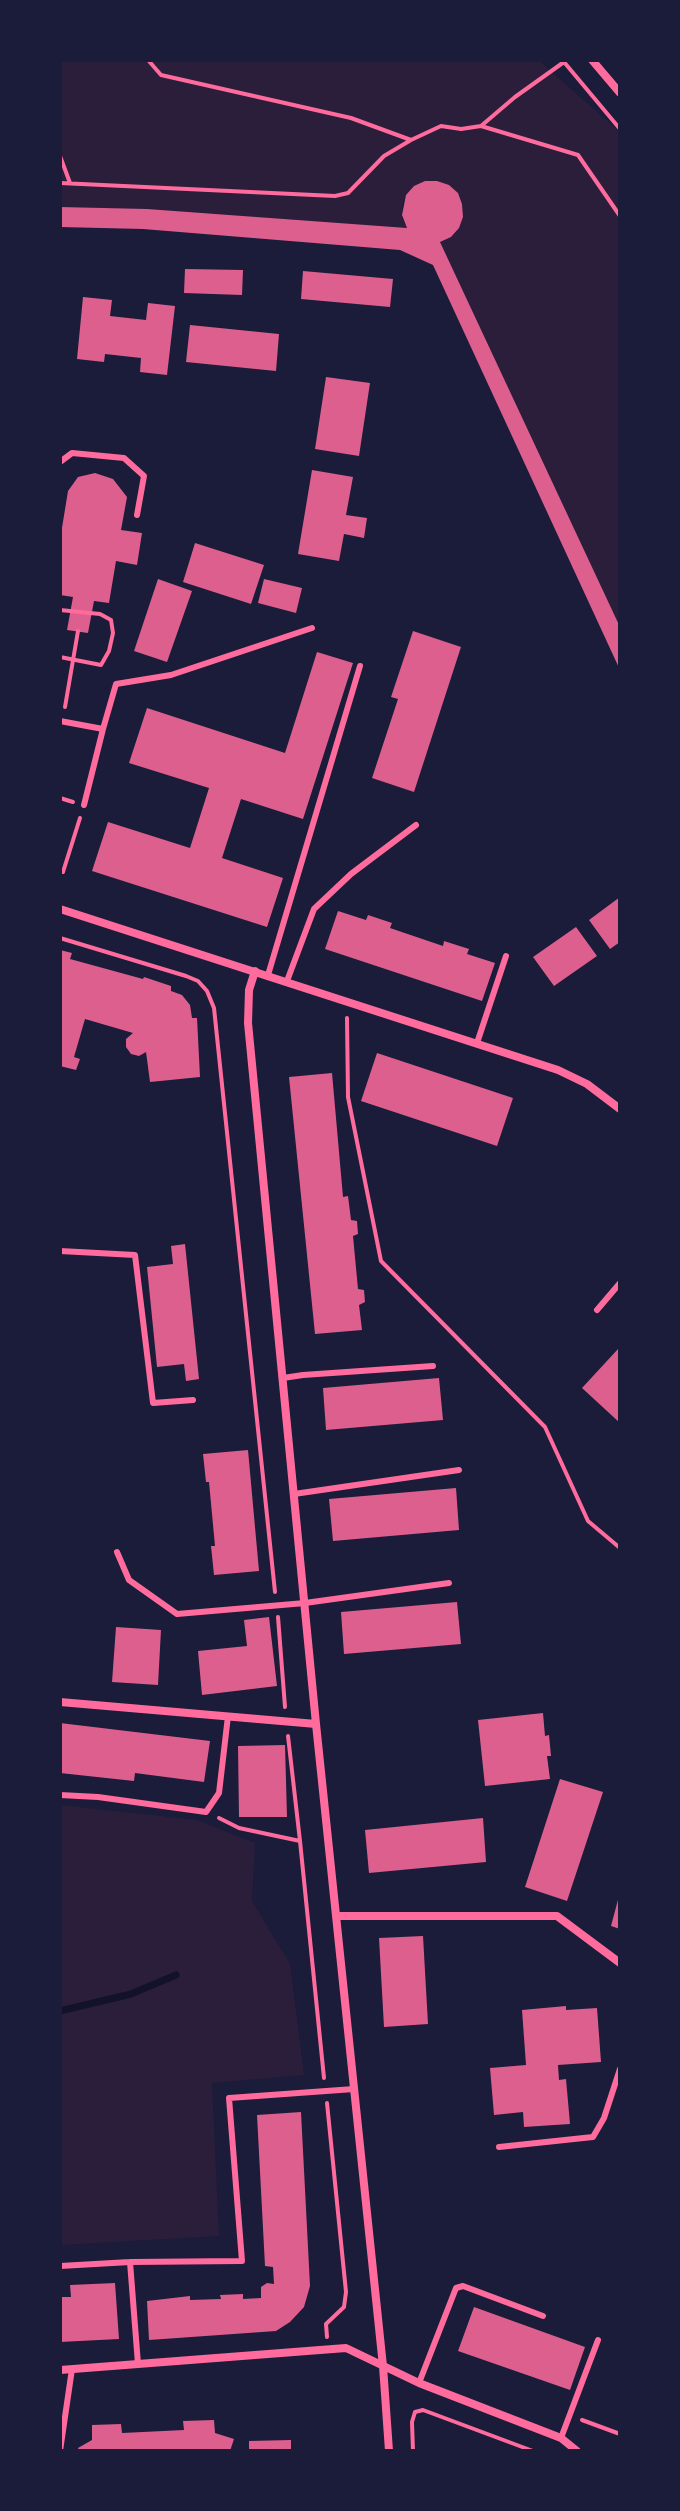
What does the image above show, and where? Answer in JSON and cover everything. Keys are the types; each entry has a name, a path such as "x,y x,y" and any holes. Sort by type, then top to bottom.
{"street":[{"path":"592,60 620,93"},
{"path":"60,909 572,1076 594,1088 620,1109"},
{"path":"255,971 249,990 248,1023 389,2451"},
{"path":"60,1702 316,1724"},
{"path":"337,1916 557,1916 620,1963"},
{"path":"60,2370 346,2348 419,2383 561,2438 577,2451"}],"lane":[{"path":"60,462 72,453 124,458 144,476 137,515"},
{"path":"84,805 116,684 171,675 312,628"},
{"path":"268,975 360,666"},
{"path":"61,721 103,729"},
{"path":"287,981 314,909 351,874 416,825"},
{"path":"477,1043 506,956"},
{"path":"60,1251 135,1255 153,1403 193,1400"},
{"path":"597,1310 620,1283"},
{"path":"283,1378 433,1366"},
{"path":"294,1494 459,1470"},
{"path":"117,1552 129,1580 177,1614 305,1603 449,1583"},
{"path":"60,1795 98,1797 206,1812 219,1793 228,1716"},
{"path":"499,2147 593,2137 604,2118 620,2069"},
{"path":"60,2266 242,2261 229,2098 354,2089"},
{"path":"130,2262 138,2364"},
{"path":"419,2383 456,2288 463,2286 543,2316"},
{"path":"561,2438 598,2340"},
{"path":"60,2451 72,2369"}],"path":[{"path":"148,60 161,75 351,118 411,140"},
{"path":"481,126 564,61 620,129"},
{"path":"60,183 335,196 348,193 384,156 411,140 441,126 461,129 481,126 578,155 620,216"},
{"path":"60,156 70,183"},
{"path":"60,610 100,614 111,620 113,633 109,651 101,665 60,657"},
{"path":"61,721 78,631"},
{"path":"60,871 63,872 84,805"},
{"path":"60,938 198,981 207,991 214,1008 346,2292 344,2307 326,2324 329,2349"},
{"path":"347,1018 348,1097 381,1261 545,1427 588,1521 620,1548"},
{"path":"206,1812 239,1828 300,1841"},
{"path":"413,2451 412,2422 415,2412 423,2410 533,2451"},
{"path":"569,2415 620,2434"}],"shaded area":[{"path":"60,60 538,60 620,132 620,627 440,242 451,237 459,228 463,217 458,193 449,185 425,181 406,195 402,218 407,228 147,209 60,207"},
{"path":"60,1805 197,1820 255,1843 252,1901 290,1964 304,2075 212,2083 219,2236 60,2245"}],"building":[{"path":"425,181 449,185 458,193 463,217 459,228 451,237 440,242 620,627 620,670 433,265 400,250 143,229 60,227 60,207 147,209 407,228 402,215 406,195 414,186"},
{"path":"185,269 243,270 242,295 184,293"},
{"path":"303,271 393,279 390,307 301,299"},
{"path":"83,297 112,300 110,316 146,320 148,303 175,306 167,375 140,372 141,358 105,354 104,362 77,359"},
{"path":"190,325 279,334 276,371 186,362"},
{"path":"326,377 370,383 359,456 315,449"},
{"path":"312,470 353,477 346,515 367,518 364,538 344,534 339,561 298,554"},
{"path":"95,473 113,479 127,497 121,530 142,533 137,565 116,561 109,603 94,601 88,633 67,630 73,597 60,595 60,540 68,491 78,477"},
{"path":"195,543 264,565 251,604 183,582"},
{"path":"158,579 192,591 167,662 134,651"},
{"path":"264,579 302,588 296,613 258,603"},
{"path":"413,631 461,647 414,792 372,778 398,699 391,697"},
{"path":"317,652 353,663 303,819 241,799 222,858 283,878 267,927 92,871 108,822 190,848 209,788 129,763 147,708 285,753"},
{"path":"620,897 620,942 610,949 589,920"},
{"path":"338,911 366,920 368,915 392,923 390,928 443,946 444,941 469,949 467,954 495,963 482,1001 325,949"},
{"path":"576,927 597,956 554,986 533,957"},
{"path":"60,950 72,953 70,959 144,977 171,986 171,991 182,995 190,1005 192,1018 197,1018 200,1077 150,1082 146,1052 139,1056 131,1054 126,1047 126,1039 133,1033 85,1019 74,1057 80,1059 76,1070 60,1066"},
{"path":"377,1053 513,1098 497,1146 361,1101"},
{"path":"332,1073 343,1197 348,1196 351,1220 357,1221 358,1234 353,1236 358,1289 364,1290 365,1302 359,1305 362,1330 315,1334 289,1077"},
{"path":"185,1244 199,1379 186,1381 184,1364 157,1367 147,1267 173,1264 171,1246"},
{"path":"620,1350 620,1423 582,1388"},
{"path":"439,1378 443,1420 326,1430 323,1388"},
{"path":"248,1450 259,1571 214,1575 211,1546 215,1546 203,1454"},
{"path":"456,1488 459,1530 333,1541 329,1499"},
{"path":"457,1602 461,1644 344,1654 341,1612"},
{"path":"269,1617 277,1686 202,1695 198,1651 247,1646 244,1620"},
{"path":"116,1627 161,1630 158,1685 112,1682"},
{"path":"543,1713 545,1736 549,1735 551,1756 547,1756 550,1779 485,1786 478,1720"},
{"path":"60,1723 210,1741 204,1782 135,1773 134,1781 60,1773"},
{"path":"285,1745 287,1817 239,1817 238,1746"},
{"path":"560,1779 603,1792 567,1901 525,1887"},
{"path":"483,1818 486,1862 369,1873 365,1830"},
{"path":"620,1897 620,1929 611,1926"},
{"path":"423,1936 428,2024 384,2027 379,1938"},
{"path":"566,2006 566,2010 597,2008 601,2062 558,2065 559,2080 566,2079 570,2124 524,2127 523,2112 494,2115 490,2068 526,2065 522,2010"},
{"path":"301,2112 310,2286 304,2307 276,2331 149,2340 147,2301 190,2296 190,2300 221,2299 220,2295 243,2294 243,2299 261,2298 261,2287 267,2283 274,2284 273,2267 265,2266 257,2115"},
{"path":"115,2283 119,2339 60,2342 60,2297 71,2297 70,2285"},
{"path":"474,2307 585,2347 570,2390 458,2351"},
{"path":"214,2420 215,2433 234,2439 230,2451 79,2451 78,2448 92,2440 92,2425 121,2424 122,2433 184,2430 183,2421"},
{"path":"291,2440 291,2451 249,2451 249,2441"}],"waterway":[{"path":"60,2011 131,1994 176,1975"}]}
